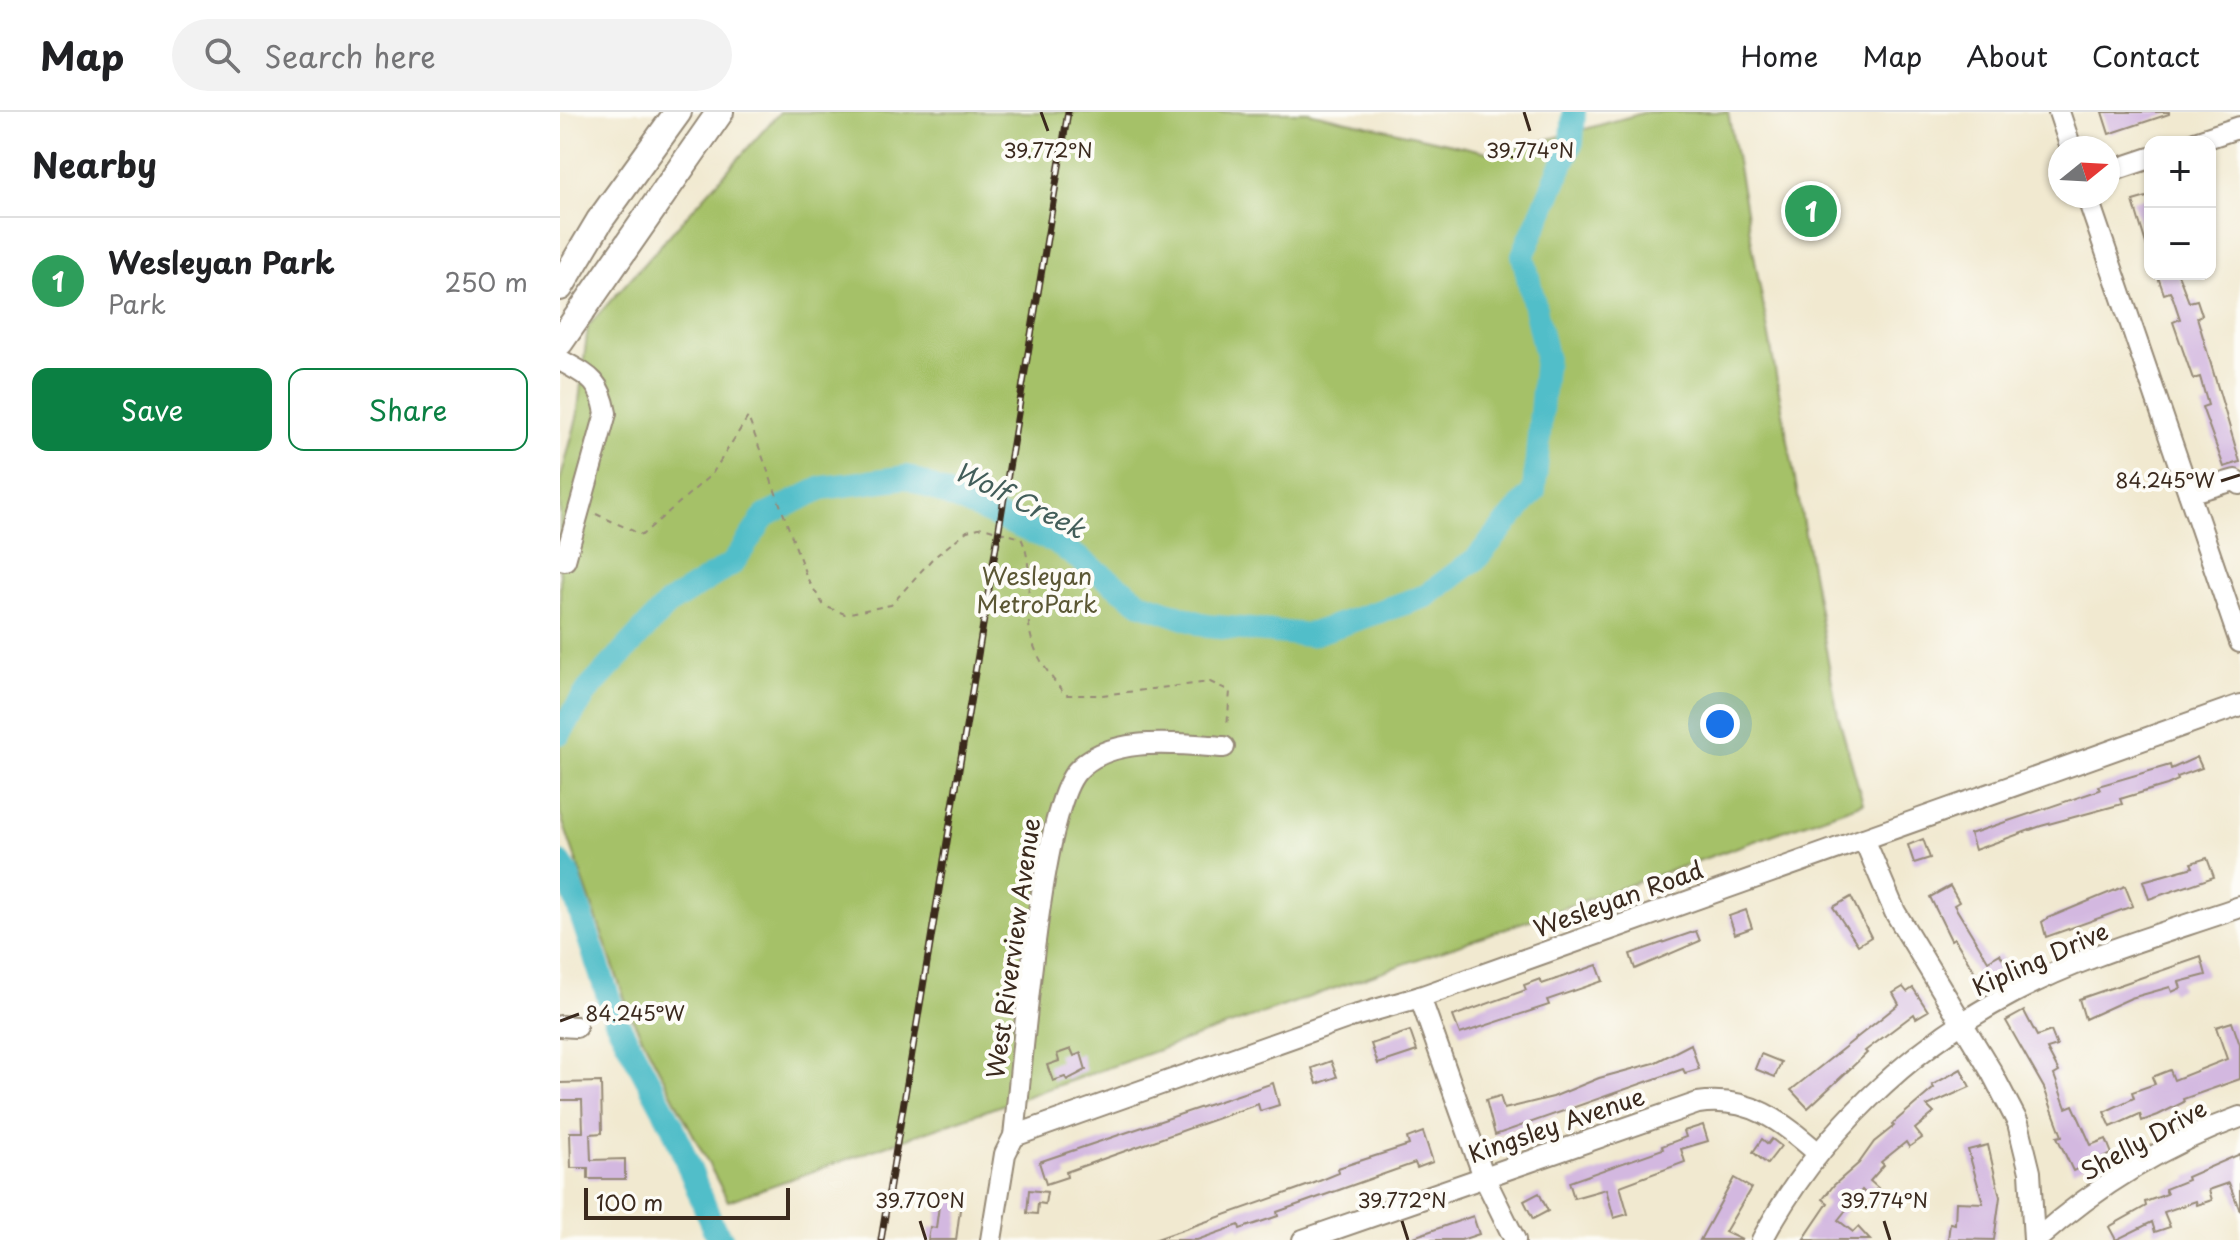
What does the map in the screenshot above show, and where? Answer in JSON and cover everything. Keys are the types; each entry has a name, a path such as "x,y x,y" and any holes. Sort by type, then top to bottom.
{"main road":[{"path":"560,287 600,220 678,112"},
{"path":"560,342 578,311 720,112"}],"street":[{"path":"2059,112 2067,136"},
{"path":"2213,136 2240,127"},
{"path":"2120,168 2144,160"},
{"path":"2091,208 2239,636"},
{"path":"560,360 592,378 602,392 606,413 565,560 560,559"},
{"path":"2189,493 2235,480 2240,484"},
{"name":"Wesleyan Road","path":"1014,1136 1347,1018 1420,997 2240,705"},
{"name":"West Riverview Avenue","path":"991,1240 1005,1154 1014,1136 1040,917 1061,797 1078,770 1105,752 1172,743 1224,747"},
{"path":"1864,839 1895,912 2018,1123 2030,1172 2035,1240"},
{"name":"Kipling Drive","path":"1762,1240 1818,1153 1898,1073 1963,1024 2015,992 2052,975 2240,907"},
{"path":"1420,997 1484,1177 1515,1240"},
{"name":"Kingsley Avenue","path":"1303,1240 1685,1106 1713,1101 1739,1103 1765,1111 1818,1153"},
{"name":"Shelly Drive","path":"2035,1240 2096,1191 2131,1169 2240,1117"}],"path":[{"path":"580,507 642,535 712,474 748,417 807,578 824,606 845,614 891,605 932,559 967,531 983,527 1021,538 1029,553 1029,627 1042,667 1065,695 1102,695 1210,682 1230,691 1224,747"}],"green space":[{"name":"Wesleyan MetroPark","path":"780,112 1308,112 1496,154 1646,112 1728,112 1838,715 1863,803 728,1201 630,1014 560,814 560,481 577,418 588,326"}],"building":[{"path":"2102,112 2169,112 2169,114 2109,134"},
{"path":"2144,198 2144,237 2133,201"},
{"path":"2159,280 2180,280 2189,302 2197,300 2202,315 2197,317 2240,462 2224,467 2202,407 2208,405 2200,377 2193,379 2173,322 2180,319 2173,298 2170,292 2164,294"},
{"path":"2197,757 2202,768 2177,777 2178,780 2167,785 2120,799 2122,804 2041,826 1975,850 1970,834 2100,790 2098,786 2170,765 2171,769"},
{"path":"1923,839 1930,858 1914,863 1908,845"},
{"path":"2207,858 2214,877 2149,899 2143,881 2193,867 2191,863"},
{"path":"1950,886 1959,902 1954,905 1988,961 2000,954 2007,967 1981,982 1954,938 1951,940 1930,897"},
{"path":"2125,886 2133,906 2046,937 2042,922 2048,918"},
{"path":"1851,897 1871,937 1858,945 1833,907"},
{"path":"1746,910 1752,928 1735,934 1729,916"},
{"path":"1696,931 1700,941 1635,969 1630,954"},
{"path":"2201,957 2206,975 2179,982 2181,988 2172,992 2170,987 2131,998 2085,1019 2079,999"},
{"path":"1597,965 1603,981 1547,1000 1549,1005 1460,1034 1453,1016 1526,990 1524,985 1540,979 1542,984"},
{"path":"1903,987 1907,992 1913,988 1928,1011 1916,1018 1914,1014 1865,1051 1867,1053 1808,1108 1791,1090 1899,1004 1893,993"},
{"path":"2024,1011 2037,1036 2051,1031 2057,1046 2047,1049 2059,1072 2054,1075 2066,1108 2073,1105 2091,1145 2106,1139 2112,1154 2073,1171 2057,1137 2062,1136 2044,1088 2006,1021"},
{"path":"2232,1022 2240,1045 2240,1079 2183,1099 2184,1102 2142,1121 2140,1114 2111,1127 2104,1112 2134,1098 2132,1092 2155,1084 2152,1077 2170,1070 2174,1080 2227,1059 2216,1027"},
{"path":"1410,1031 1417,1051 1378,1064 1371,1044"},
{"path":"1691,1044 1699,1069 1685,1073 1683,1069 1495,1135 1486,1100 1500,1096 1504,1109 1553,1097 1599,1078 1654,1063"},
{"path":"1071,1049 1074,1056 1081,1053 1086,1070 1067,1080 1065,1077 1053,1081 1047,1065 1059,1061 1057,1054"},
{"path":"1761,1054 1781,1062 1775,1077 1755,1069"},
{"path":"1331,1061 1337,1077 1317,1084 1312,1068"},
{"path":"1961,1069 1970,1087 1927,1106 1934,1113 1915,1129 1922,1138 1909,1147 1906,1142 1881,1162 1884,1165 1870,1181 1878,1188 1869,1197 1862,1190 1838,1220 1853,1232 1858,1227 1870,1240 1803,1240 1828,1203 1823,1199 1834,1185 1859,1163 1874,1142 1894,1126 1892,1124 1934,1088 1932,1085"},
{"path":"601,1082 602,1133 590,1134 591,1160 625,1159 625,1179 588,1179 588,1168 571,1168 570,1132 583,1132 582,1100 560,1100 560,1083"},
{"path":"1273,1083 1279,1105 1260,1111 1258,1104 1066,1172 1067,1177 1046,1184 1039,1162"},
{"path":"1703,1125 1708,1141 1681,1149 1685,1162 1620,1186 1628,1214 1614,1218 1606,1189 1574,1198 1569,1182 1663,1149 1662,1146 1686,1137 1684,1131"},
{"path":"1423,1132 1433,1162 1417,1168 1415,1163 1277,1212 1278,1216 1240,1229 1239,1225 1197,1240 1154,1240 1312,1184 1339,1173 1338,1168 1409,1145 1407,1138"},
{"path":"1762,1139 1768,1144 1772,1139 1781,1146 1767,1164 1753,1152"},
{"path":"1988,1145 2000,1197 1994,1240 1948,1239 1950,1223 1955,1224 1956,1202 1983,1203 1968,1150"},
{"path":"2240,1154 2240,1211 2229,1183 2209,1190 2212,1200 2197,1205 2196,1201 2164,1212 2170,1227 2155,1232 2152,1222 2116,1240 2109,1227 2146,1206 2145,1202 2167,1194 2165,1189 2188,1180 2187,1177"},
{"path":"1734,1178 1751,1188 1725,1232 1742,1240 1700,1240"},
{"path":"1029,1190 1047,1192 1045,1204 1038,1203 1037,1214 1027,1213"},
{"path":"941,1191 962,1194 956,1240 928,1240 930,1227 936,1228"},
{"path":"1539,1193 1548,1211 1533,1219 1524,1201"},
{"path":"1473,1216 1479,1234 1461,1240 1405,1240"}],"waterway":[{"name":"Wolf Creek","path":"560,733 588,690 668,604 733,563 765,516 822,488 907,477 1057,543 1141,603 1207,626 1309,635 1426,596 1476,559 1534,491 1546,356 1523,255 1572,142 1574,112"},
{"name":"Wolf Creek","path":"560,863 567,873 616,1020 672,1125 713,1227 722,1240"}],"railway":[{"path":"881,1240 1068,112"}],"place":[{"name":"Wesleyan Park","path":"1811,211"}]}
